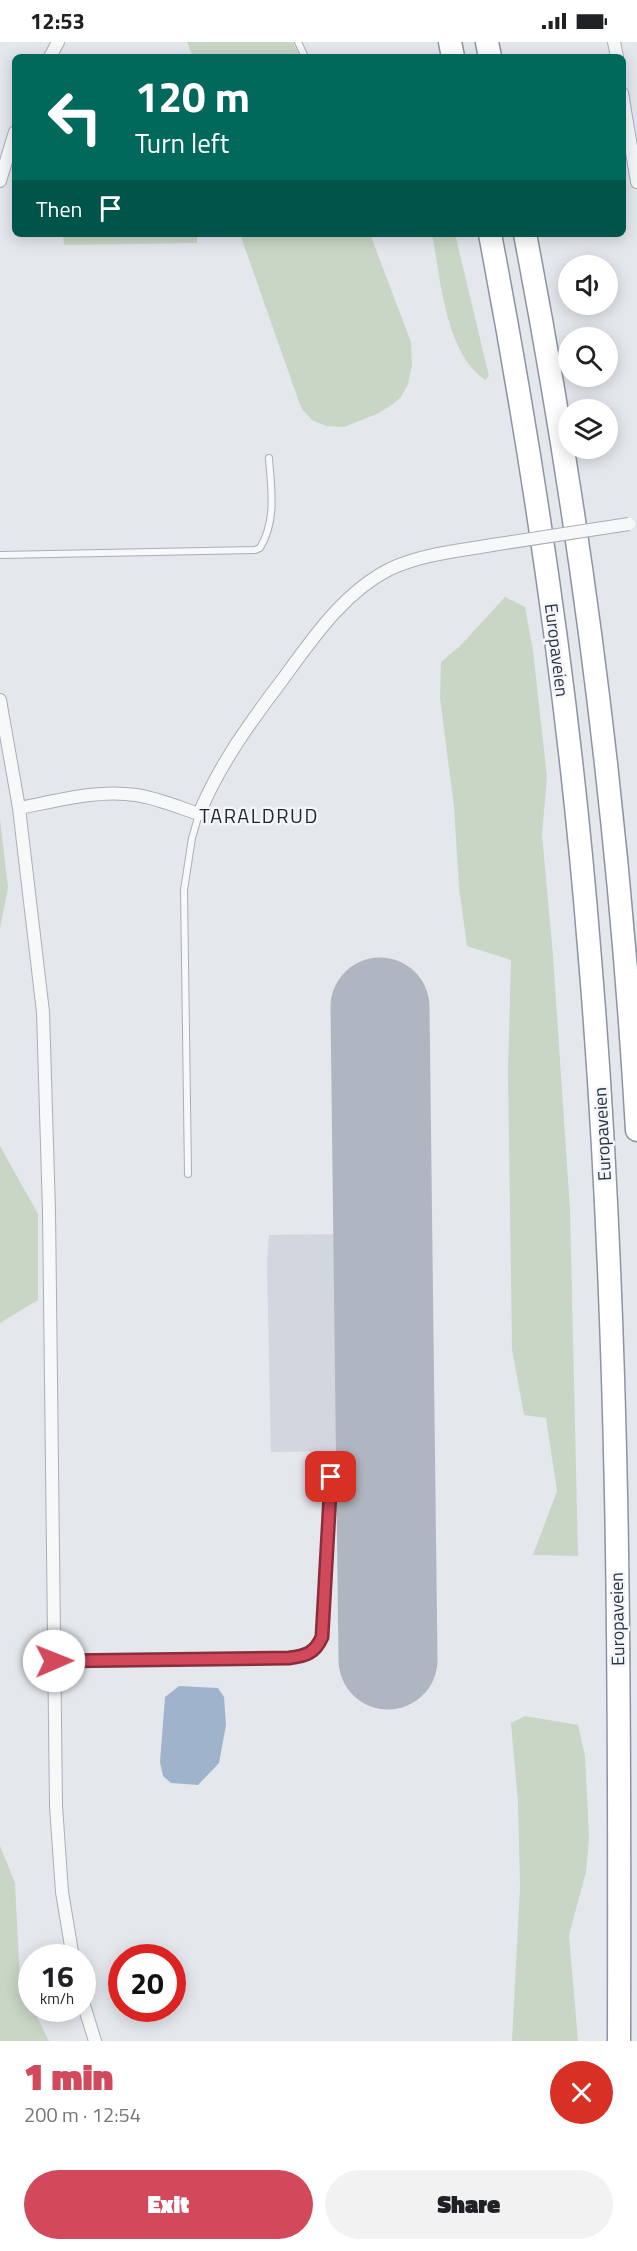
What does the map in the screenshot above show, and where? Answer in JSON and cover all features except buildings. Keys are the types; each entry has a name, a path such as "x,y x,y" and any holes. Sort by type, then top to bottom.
{"highway":[{"name":"Europaveien","path":"491,237 514,362 554,621 576,806 591,968 603,1152 614,1461 618,1694 619,2041"},
{"name":"Europaveien","path":"526,237 564,446 602,718 624,942 637,1130"}],"street":[{"path":"626,117 637,182"},
{"path":"0,181 3,159 12,139"},
{"path":"19,808 83,796 118,793 148,798 199,814 219,770 255,715 339,607 369,582 409,561 633,522"},
{"path":"0,700 19,808 38,963 46,1067 56,1806 62,1892 71,1944"},
{"path":"89,2022 95,2041"}],"lane":[{"path":"0,555 255,550 260,548 269,527 272,508 269,458"},
{"path":"188,1174 184,890 192,838 199,814"},
{"path":"54,1661 289,1658 312,1652 322,1637 331,1477"}],"shaded area":[{"path":"342,1234 344,1451 271,1452 267,1263 269,1235"}],"green space":[{"path":"187,42 293,42 299,54 192,54"},
{"path":"63,237 197,237 197,243 64,245"},
{"path":"241,237 371,237 411,342 412,365 408,384 401,397 393,404 379,413 344,427 326,426 312,420 299,402"},
{"path":"433,237 456,237 489,376 485,380 472,368 461,352 453,334 442,293"},
{"path":"505,597 525,607 533,651 547,777 542,835 553,956 570,1210 578,1556 533,1555 557,1491 546,1418 524,1415 512,1349 508,1071 511,960 467,946 459,887 454,807 440,698 441,662 460,646"},
{"path":"0,819 8,888 0,928"},
{"path":"0,1146 38,1214 38,1300 0,1323"},
{"path":"525,1716 578,1725 585,1756 589,1837 586,1872 569,1935 578,2041 512,2041 520,1887 518,1802 511,1723"},
{"path":"0,1846 15,1883 18,2022 39,2022 49,2041 0,2041"}],"water":[{"path":"179,1686 218,1688 224,1697 226,1725 219,1763 198,1785 171,1783 163,1776 160,1762 165,1697"}],"runway":[{"path":"380,1007 388,1660"}],"district":[{"name":"TARALDRUD","path":"259,815"}],"route":[{"path":"54,1661 289,1658 312,1652 322,1637 331,1477"}]}
